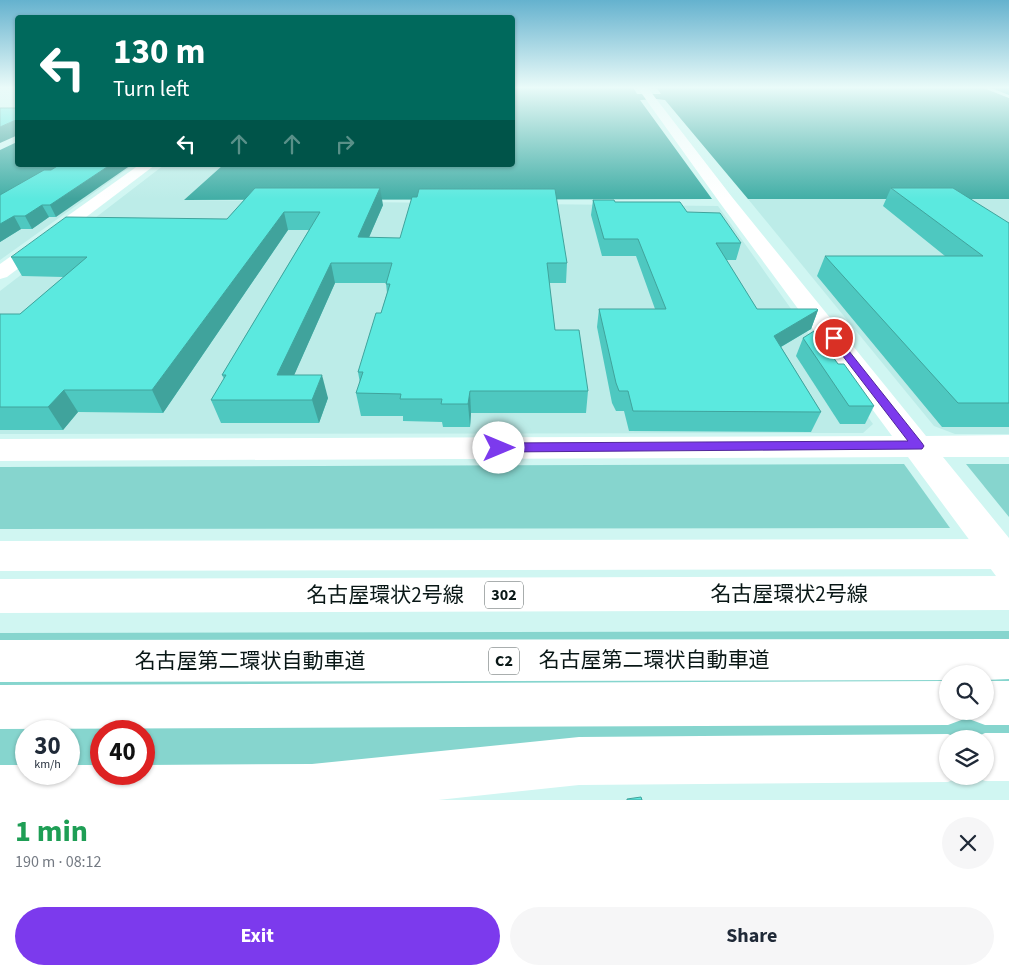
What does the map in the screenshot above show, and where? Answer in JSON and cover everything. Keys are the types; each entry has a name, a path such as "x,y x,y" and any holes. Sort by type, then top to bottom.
{"main road":[{"path":"670,124 726,200 1006,558"},
{"path":"0,273 145,167"},
{"path":"0,450 1009,446"},
{"path":"0,556 1006,558"},
{"name":"名古屋環状2号線","path":"0,596 1009,593"},
{"name":"名古屋第二環状自動車道","path":"0,661 1009,660"},
{"path":"0,707 939,703"},
{"path":"994,703 1009,703"},
{"path":"0,716 99,706"},
{"path":"994,757 1009,757"},
{"path":"0,790 312,789 578,761 939,758"}],"shaded area":[{"path":"515,124 658,124 712,199 184,200 221,167 515,167"},
{"path":"685,124 1009,124 1009,199 748,199"},
{"path":"15,143 15,167 70,167 0,209 0,150"},
{"path":"70,167 130,167 0,260 0,209"},
{"path":"161,167 221,167 185,200 718,206 873,424 863,433 0,434 0,291"},
{"path":"748,199 1009,199 1009,434 955,434 934,426"},
{"path":"904,464 950,528 0,529 0,467"},
{"path":"966,464 1009,464 1009,517"},
{"path":"1009,631 1009,737 994,737 994,730 939,730 939,738 569,741 290,772 155,771 155,720 90,720 90,770 80,770 80,720 15,720 15,769 0,769 0,633"}],"building":[{"path":"56,167 107,167 50,205 42,205 25,216 14,216 0,224 0,195 44,170 51,170"},
{"path":"255,188 380,188 358,237 400,238 412,197 417,197 419,189 555,189 567,263 547,263 555,330 579,330 588,391 470,391 468,404 441,404 442,399 400,399 401,394 356,393 363,372 358,372 376,313 381,313 390,284 386,284 392,263 331,263 277,375 322,375 312,400 211,400 226,375 222,375 320,212 284,212 152,390 64,390 48,407 0,407 0,314 20,314 87,257 11,257 66,217 227,219"},
{"path":"891,188 953,188 1009,223 1009,403 958,403 825,256 983,256"},
{"path":"593,200 680,202 687,212 720,213 741,243 716,243 757,309 818,310 774,336 821,412 633,411 628,391 619,391 616,383 599,309 666,309 638,239 604,239"},
{"path":"814,331 838,364 844,364 874,406 849,406 803,338"},
{"path":"641,797 642,800 627,800 627,799"}],"route":[{"path":"499,448 918,446 834,338"}]}
